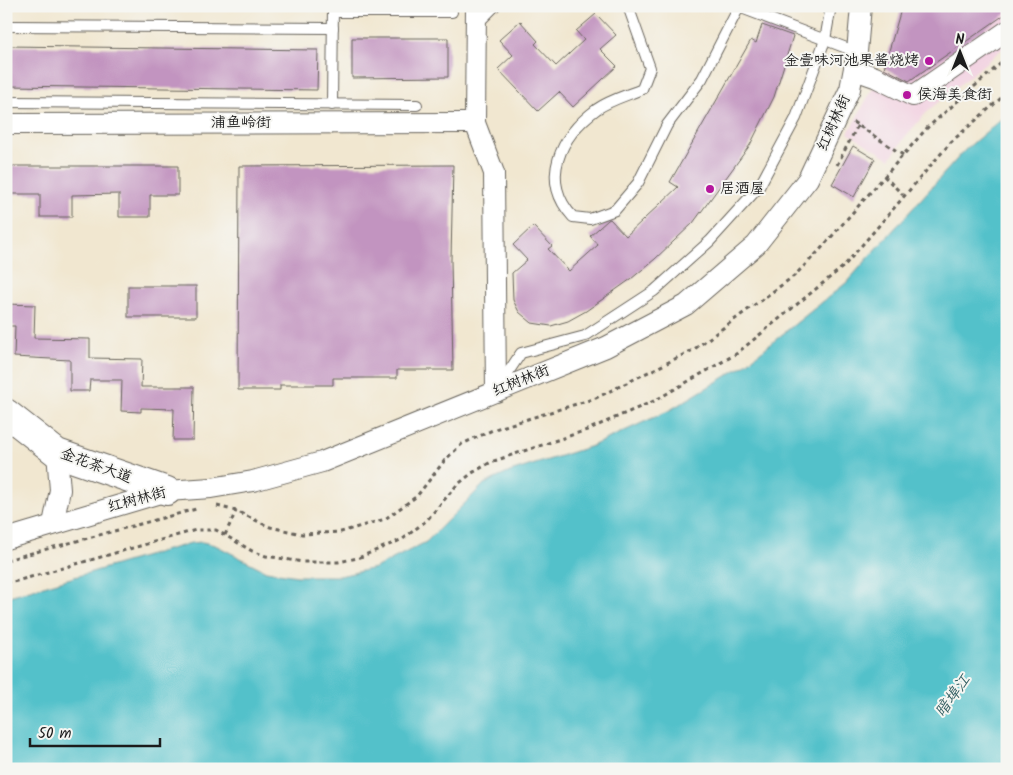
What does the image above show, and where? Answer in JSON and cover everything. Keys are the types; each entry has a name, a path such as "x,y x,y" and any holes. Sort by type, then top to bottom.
{"street":[{"name":"红树林街","path":"6,538 167,491 211,488 253,480 322,462 606,346 686,305 756,246 808,179 840,114 856,61 861,6"},
{"path":"476,16 475,123 494,173 496,392"},
{"path":"856,61 875,76 914,96 1007,31"},
{"name":"浦鱼岭街","path":"6,124 475,123"},
{"name":"金花茶大道","path":"6,413 57,453 167,491"},
{"path":"53,524 60,490 57,453"}],"lane":[{"path":"476,16 495,6"},
{"path":"628,6 650,68 642,89 597,109 571,133 556,160 556,185 562,205 573,217 590,219 615,210 638,183 667,125 702,78 737,7 825,40 856,61"},
{"path":"496,392 521,353 585,336 654,290 710,241 758,186 796,118 825,40 831,6"},
{"path":"332,104 333,9 452,12"},
{"path":"6,26 333,28"},
{"path":"6,102 417,105"}],"path":[{"path":"6,584 196,530 216,530 266,556 303,562 338,562 358,558 402,539 427,520 456,486 490,462 587,430 654,401 736,354 844,266 951,142 1007,93"},
{"path":"840,114 903,155"},
{"path":"836,167 858,125"},
{"path":"884,176 904,195"},
{"path":"226,535 236,511"}],"shaded area":[{"name":"侯海美食街","path":"1007,13 1007,45 929,110 905,137 890,159 848,133 883,70 909,81"}],"water":[{"name":"暗埠江","path":"1007,114 1007,769 6,769 6,597 191,543 202,542 215,545 266,571 297,576 340,576 375,568 426,542 484,484 510,472 592,446 670,410 743,366 846,283 965,150"}],"building":[{"path":"902,6 1007,6 1007,13 909,81 884,68"},
{"path":"596,14 616,35 600,49 617,66 573,107 559,92 538,111 498,69 513,55 499,40 520,21 538,41 535,44 556,66 584,40 576,31"},
{"path":"762,25 793,36 774,97 750,145 693,223 631,279 586,311 568,321 551,326 532,323 519,312 513,300 512,273 527,260 513,245 533,226 552,246 548,249 569,271 598,245 590,236 608,220 610,219 626,236 678,187 670,182 751,40 756,43"},
{"path":"352,38 448,38 448,77 352,78"},
{"path":"6,46 318,50 317,90 6,86"},
{"path":"853,146 875,159 854,197 832,184"},
{"path":"453,165 451,260 453,370 397,370 397,378 333,378 333,385 280,385 280,390 238,390 239,166"},
{"path":"6,166 178,166 178,195 150,195 150,217 119,217 119,194 72,195 72,217 40,217 40,194 6,194"},
{"path":"128,286 196,286 196,317 128,317"},
{"path":"6,304 35,305 34,338 90,339 90,358 142,359 141,387 194,387 193,440 173,440 174,409 141,408 141,412 121,411 122,380 90,380 89,391 70,391 70,360 14,357 15,326 6,326"}],"place":[{"name":"金壹味河池果酱烧烤","path":"929,61"},
{"name":"侯海美食街","path":"907,95"},
{"name":"居酒屋","path":"710,189"}]}
